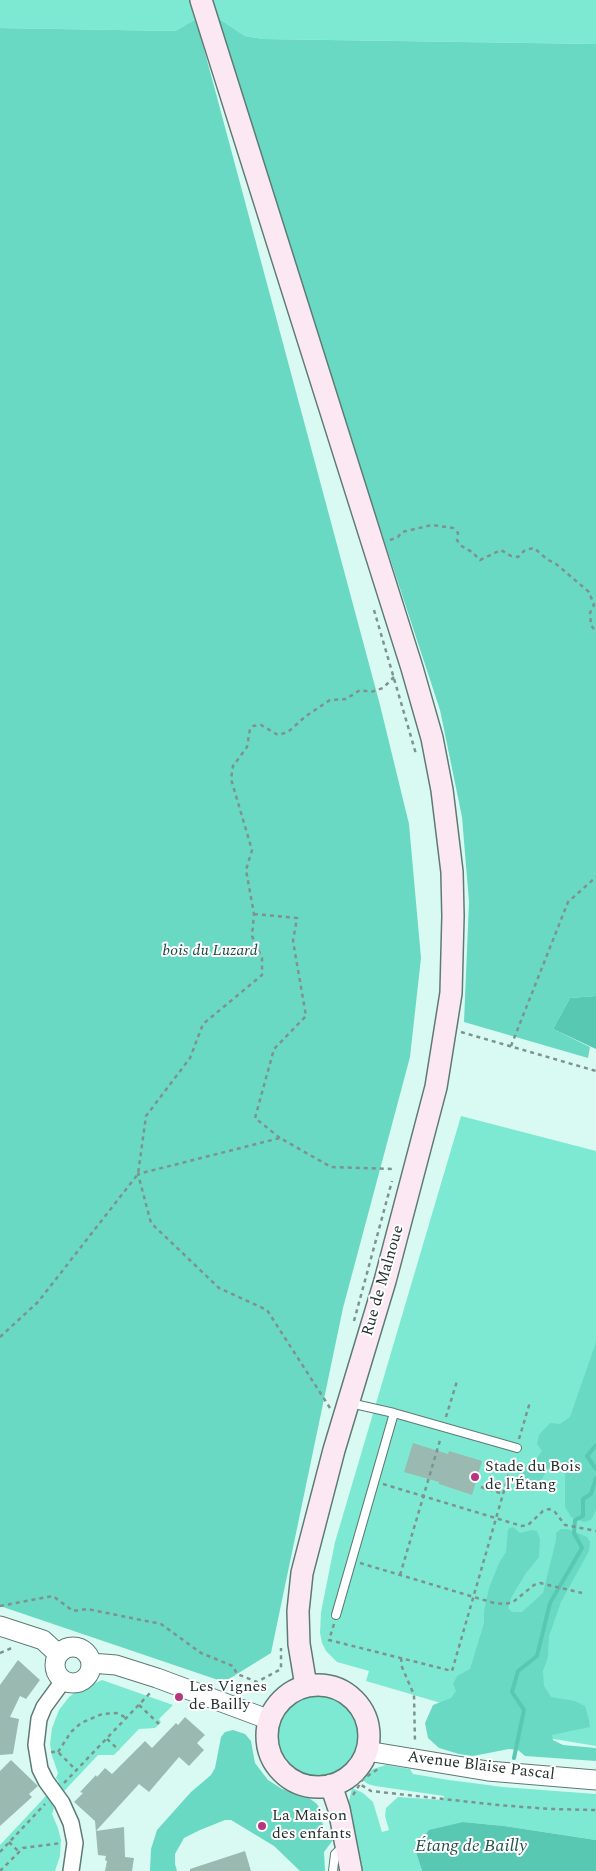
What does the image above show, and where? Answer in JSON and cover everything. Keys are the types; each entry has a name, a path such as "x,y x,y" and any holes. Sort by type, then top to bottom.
{"main road":[{"name":"Rue de Malnoue","path":"204,7 412,668 432,738 442,790 452,872 453,956 451,993 436,1087 385,1281 341,1401 302,1573 298,1611 299,1644 306,1686"},
{"path":"346,1782 315,1786 300,1783 287,1776 276,1764 268,1743 267,1735 270,1720 284,1698 295,1690 306,1686 322,1685 337,1688 355,1701 367,1721 369,1736 367,1751 359,1766 346,1782 339,1809 351,1871"}],"street":[{"path":"0,1626 43,1640 58,1654"},
{"path":"68,1647 80,1648 89,1657 91,1663 89,1674 80,1682 68,1683 58,1677 54,1666 58,1654 68,1647"},
{"path":"91,1663 116,1665 270,1720"},
{"path":"63,1681 44,1707 39,1718 36,1744 40,1769 67,1812 74,1834 75,1854 71,1871"},
{"name":"Avenue Blaise Pascal","path":"367,1751 488,1771 596,1780"}],"lane":[{"path":"341,1401 394,1412 517,1448"},
{"path":"336,1615 394,1412"},
{"path":"333,1871 335,1854 346,1845"}],"path":[{"path":"371,539 389,540 402,532 432,524 453,528 458,533 457,540 460,545 472,552 480,560 501,550 511,556 518,556 525,550 534,548 589,592 594,605 590,613 591,625 596,632"},
{"path":"372,602 417,757"},
{"path":"341,1401 331,1410 267,1310 219,1288 151,1223 138,1174 146,1116 190,1058 203,1024 262,975 262,958 252,936 254,914 246,870 252,850 231,779 233,766 247,747 250,729 253,726 261,725 278,735 288,732 306,716 330,700 346,699 360,690 371,692 383,688 394,677"},
{"path":"511,1046 568,902 596,877"},
{"path":"254,914 298,918 293,941 306,1016 274,1049 255,1118 280,1138 331,1167 395,1169 353,1323"},
{"path":"446,1028 596,1071"},
{"path":"0,1337 38,1302 138,1174 280,1138"},
{"path":"400,1575 457,1381"},
{"path":"336,1615 329,1640 452,1671 530,1402"},
{"path":"374,1481 525,1526 530,1524 543,1511 549,1509 555,1512 569,1526 595,1530"},
{"path":"481,1487 504,1494"},
{"path":"352,1560 494,1603 504,1604 513,1602 534,1585 540,1583 582,1592"},
{"path":"0,1606 36,1601 53,1596 73,1611 87,1609 160,1624 201,1653 233,1666 237,1674 257,1682 281,1669 281,1648"},
{"path":"401,1658 402,1667 414,1695 415,1746"},
{"path":"51,1752 58,1752 76,1770 148,1696"},
{"path":"139,1704 158,1724"},
{"path":"58,1752 71,1732 81,1723 102,1714 118,1712 126,1718"},
{"path":"107,1739 119,1750"},
{"path":"346,1782 374,1770 394,1766 396,1756"},
{"path":"346,1782 354,1792 352,1800"},
{"path":"346,1782 371,1791 498,1805 596,1810"},
{"path":"0,1852 46,1802"},
{"path":"9,1842 18,1851"},
{"path":"0,1871 18,1851 29,1847 61,1843"}],"shaded area":[{"path":"0,0 190,0 196,19 175,31 0,28"},
{"path":"213,0 596,0 596,44 263,39 245,36 218,18"},
{"name":"Stade du Bois de l'Étang","path":"461,1116 596,1151 596,1746 542,1737 441,1703 366,1681 369,1671 337,1662 326,1651 322,1643 320,1633 321,1612 335,1542"},
{"path":"102,1680 173,1705 159,1719 161,1722 155,1728 139,1729 114,1755 98,1755 52,1804 54,1808 52,1814 61,1840 60,1856 55,1871 0,1871 0,1845 59,1782 56,1778 58,1773 50,1744 52,1728 59,1710 69,1697 77,1691"},
{"path":"315,1691 332,1694 346,1704 356,1718 359,1735 356,1752 346,1766 332,1776 315,1779 298,1776 284,1766 274,1752 271,1735 274,1718 284,1704 298,1694"},
{"path":"386,1765 410,1769 413,1774 449,1780 503,1787 596,1794 596,1840 504,1826 463,1822 415,1849 422,1871 359,1871 349,1801 352,1788 363,1793 373,1802 382,1832 389,1830 385,1816 386,1808 398,1797 444,1800 444,1796 375,1786 361,1779 373,1769"}],"green space":[{"path":"218,18 245,36 263,39 596,44 596,996 570,998 553,1029 590,1047 588,1058 464,1022 469,902 462,817 440,710 355,452"},
{"name":"bois du Luzard","path":"196,19 380,705 409,824 421,958 410,1057 343,1308 271,1653 224,1682 0,1606 0,28 175,31"},
{"path":"596,1342 596,1510 591,1520 584,1522 571,1517 565,1507 565,1474 561,1464 552,1463 535,1489 527,1491 522,1483 524,1467 535,1461 542,1451 537,1444 539,1435 550,1423 560,1424 570,1417"},
{"path":"513,1527 520,1533 532,1530 537,1531 540,1539 539,1557 526,1573 512,1596 508,1608 512,1612 522,1612 543,1593 556,1533 561,1529 568,1529 587,1537 590,1542 589,1551 561,1602 549,1636 548,1657 543,1671 544,1686 551,1697 575,1701 585,1706 589,1720 590,1727 552,1735 553,1740 563,1745 596,1748 596,1761 525,1756 518,1750 509,1749 473,1756 439,1748 428,1738 425,1723 433,1705 451,1698 456,1691 453,1684 457,1676 470,1669 484,1623 484,1611 489,1588 499,1563 506,1552 508,1529"},
{"path":"233,1730 245,1734 251,1741 255,1763 268,1780 282,1789 309,1798 317,1804 322,1813 325,1831 331,1833 333,1840 324,1852 325,1871 300,1871 274,1846 231,1820 225,1820 184,1838 175,1854 177,1871 150,1871 151,1849 157,1830 191,1792 211,1775 215,1768 221,1737 225,1732"}],"water":[{"path":"596,996 596,1049 553,1029 570,998"},
{"name":"Étang de Bailly","path":"463,1822 504,1826 596,1840 596,1871 422,1871 415,1849 429,1830"}],"building":[{"path":"413,1443 448,1454 449,1451 482,1461 472,1495 439,1484 439,1482 404,1472"},
{"path":"18,1660 40,1680 26,1699 20,1696 10,1717 19,1719 13,1754 0,1755 0,1685"},
{"path":"185,1717 205,1735 197,1743 204,1750 189,1766 179,1757 149,1792 139,1784 96,1831 124,1827 125,1857 134,1858 132,1871 105,1871 106,1856 98,1855 95,1821 74,1802 83,1793 80,1792 105,1768 112,1774 145,1741 152,1748 176,1723 178,1725"},
{"path":"11,1760 38,1786 29,1794 32,1797 0,1826 0,1771"},
{"path":"245,1851 251,1871 190,1871 190,1869"}],"waterway":[{"path":"596,1445 587,1456 596,1469"},
{"path":"514,1758 524,1710 512,1692 518,1671 537,1656 550,1603 582,1548 574,1533 575,1520 583,1516 583,1499 591,1494 596,1478"}],"place":[{"name":"Stade du Bois de l'Étang","path":"475,1477"},
{"name":"Les Vignes de Bailly","path":"179,1697"},
{"name":"La Maison des enfants","path":"262,1826"}]}
